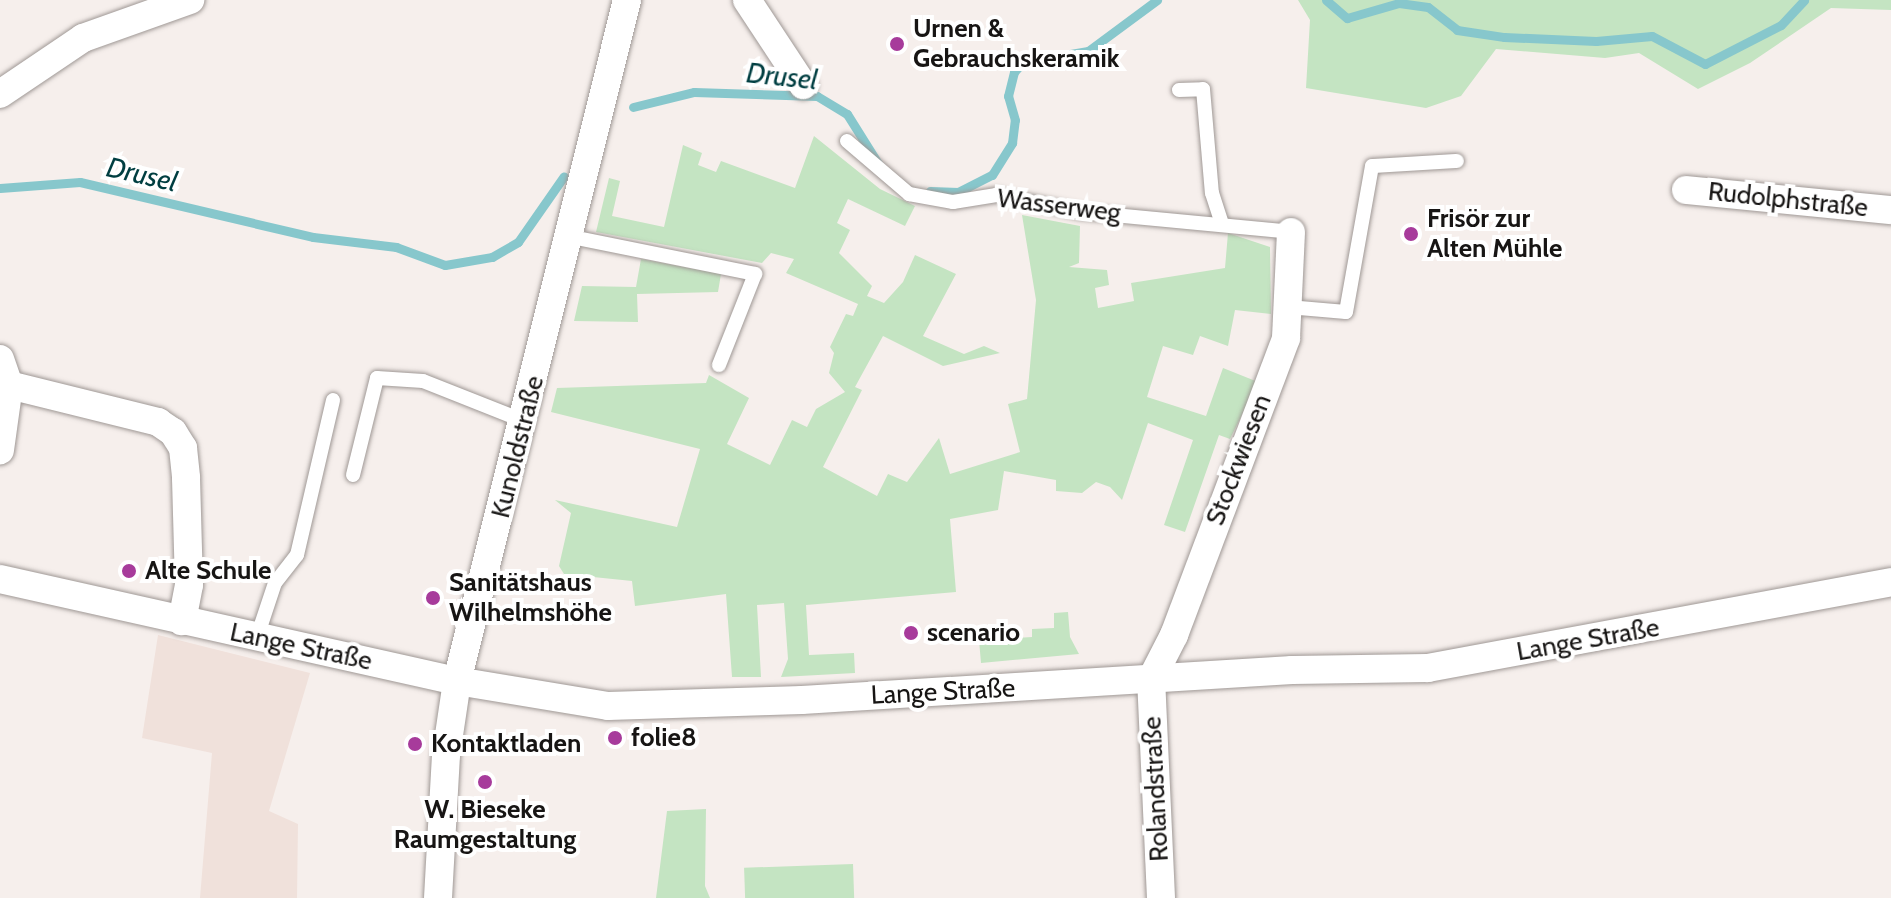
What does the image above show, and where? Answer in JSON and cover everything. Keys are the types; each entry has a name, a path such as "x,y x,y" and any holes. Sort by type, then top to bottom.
{"street":[{"path":"0,94 83,38 190,0"},
{"name":"Kunoldstraße","path":"438,898 446,755 457,681 572,237 627,0"},
{"path":"747,0 803,85"},
{"name":"Rudolphstraße","path":"1686,190 1891,210"},
{"name":"Stockwiesen","path":"1151,680 1174,635 1286,338 1291,232"},
{"path":"0,450 5,372 158,422 173,432 183,448 186,478 189,585 182,621"},
{"name":"Lange Straße","path":"0,579 457,681 608,706 1428,668 1891,582"},
{"name":"Rolandstraße","path":"1151,680 1161,898"}],"lane":[{"path":"1179,90 1203,89 1212,193 1221,221"},
{"name":"Wasserweg","path":"847,141 909,194 953,202 996,195 1081,212 1221,221 1291,232"},
{"path":"1288,307 1346,312 1372,166 1457,161"},
{"path":"572,237 755,274 719,365"},
{"path":"353,475 377,378 423,381 524,421"},
{"path":"257,637 275,583 297,555 333,400"}],"shaded area":[{"path":"158,635 310,673 269,811 298,824 297,898 200,898 212,753 142,738"}],"green space":[{"path":"1298,0 1891,0 1891,10 1831,8 1750,63 1698,89 1639,53 1605,58 1496,49 1461,96 1426,108 1306,88 1310,20"},
{"path":"814,136 880,189 915,206 905,226 848,199 837,223 850,230 839,253 872,286 867,296 884,303 903,282 915,255 956,274 923,336 964,354 984,346 1000,353 943,366 883,336 855,387 862,390 823,467 877,496 888,474 907,482 939,438 950,474 1020,452 1008,404 1027,399 1036,300 1022,215 1080,226 1079,263 1069,267 1107,270 1109,285 1095,288 1098,308 1134,301 1131,283 1225,268 1228,233 1270,247 1271,314 1235,310 1228,346 1200,336 1193,355 1163,346 1147,397 1206,416 1223,368 1258,382 1230,439 1219,435 1185,532 1164,525 1193,440 1148,423 1122,500 1110,487 1096,482 1082,493 1056,491 1056,480 1004,471 998,510 950,519 956,592 806,605 809,655 854,653 855,673 781,677 788,659 784,603 757,605 761,677 732,677 726,594 635,606 632,581 564,574 559,566 571,513 555,500 677,527 700,449 551,412 557,388 706,383 709,375 749,398 727,444 770,465 792,420 807,427 816,409 845,392 829,373 834,353 830,347 846,314 853,316 858,304 786,273 794,259 771,253 762,263 596,232 609,178 620,181 612,216 664,227 683,145 702,153 698,165 716,172 721,161 795,188"},
{"path":"641,259 721,274 718,292 637,294 638,322 574,321 582,286 636,287"},
{"path":"1068,612 1070,637 1079,654 981,663 979,640 1032,637 1032,629 1054,628 1054,613"},
{"path":"706,809 705,886 710,898 656,898 667,811"},
{"path":"853,864 854,898 745,898 744,868"}],"waterway":[{"name":"Drusel","path":"930,191 958,192 992,175 1012,143 1015,120 1008,96 1014,72 1023,62 1088,51 1157,0"},
{"name":"Drusel","path":"1326,0 1347,18 1399,3 1428,7 1457,30 1504,37 1596,41 1652,36 1705,64 1781,25 1804,0"},
{"name":"Drusel","path":"633,107 694,92 817,96 847,114 879,165"},
{"name":"Drusel","path":"0,188 80,182 313,237 396,247 445,265 492,257 518,242 564,176"}],"place":[{"name":"Urnen & Gebrauchskeramik","path":"897,44"},
{"name":"Frisör zur Alten Mühle","path":"1411,234"},
{"name":"Alte Schule","path":"129,571"},
{"name":"Sanitätshaus Wilhelmshöhe","path":"433,598"},
{"name":"scenario","path":"911,633"},
{"name":"folie8","path":"615,738"},
{"name":"Kontaktladen","path":"415,744"},
{"name":"W. Bieseke Raumgestaltung","path":"485,782"}]}
